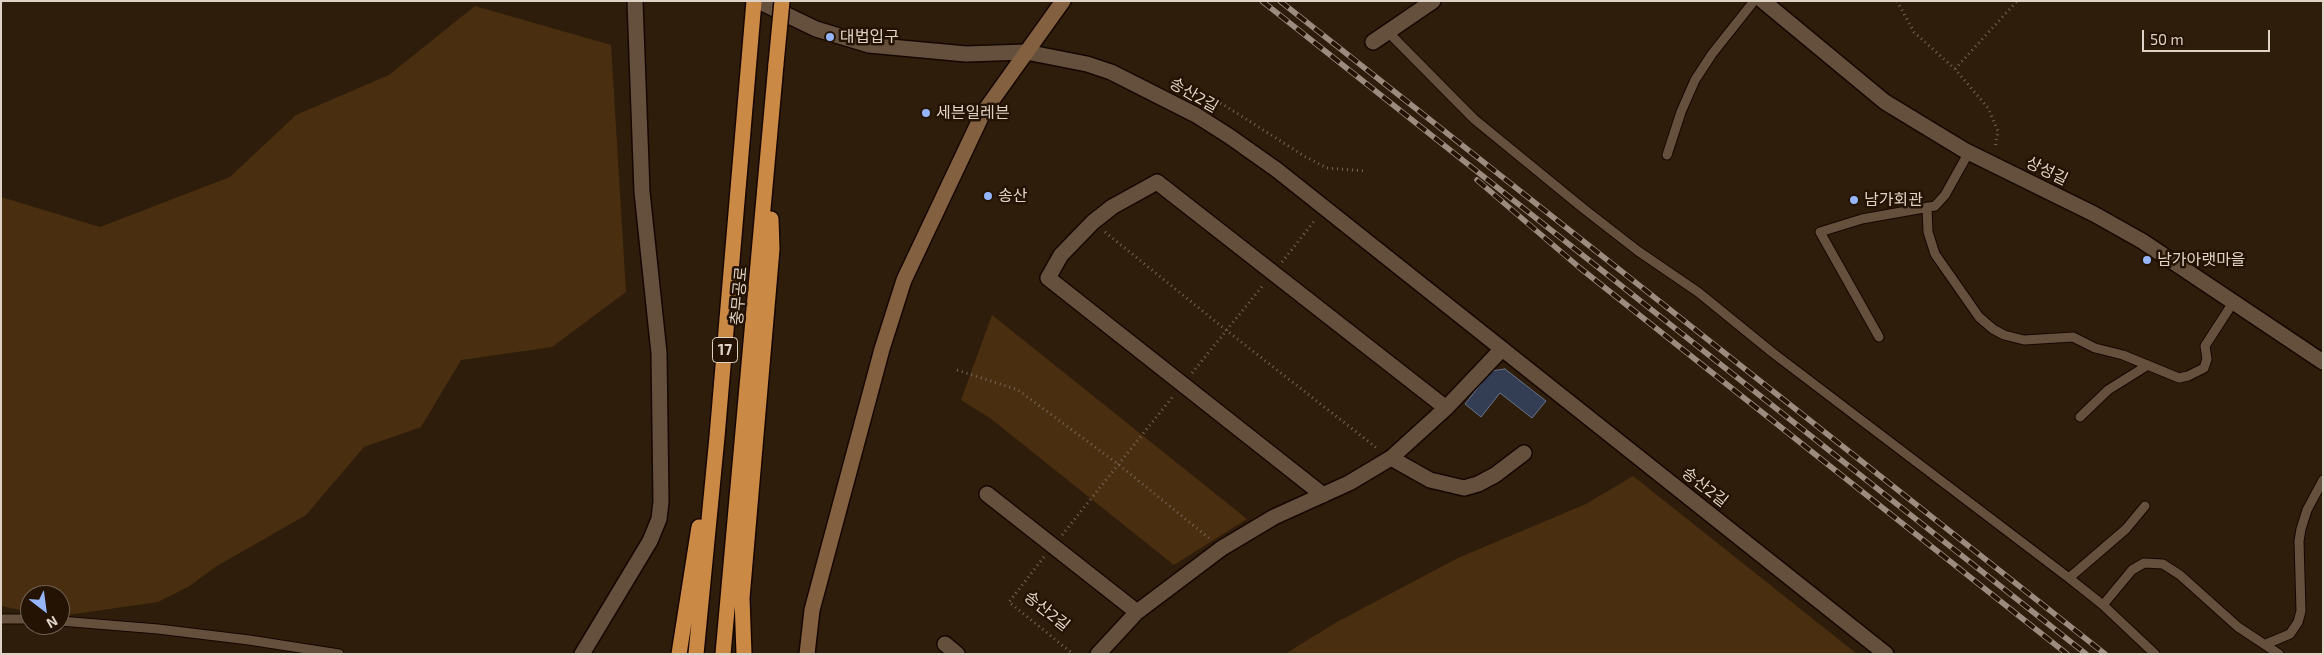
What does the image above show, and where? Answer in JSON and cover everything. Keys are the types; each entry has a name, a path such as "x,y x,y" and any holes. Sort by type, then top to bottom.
{"highway":[{"name":"충무공로","path":"696,654 717,437 754,1"},
{"name":"충무공로","path":"723,654 782,1"},
{"path":"744,654 742,598 772,249 769,149"},
{"path":"679,654 704,498 717,437"}],"main road":[{"path":"807,654 812,610 882,349 904,280 982,113 1063,1"}],"street":[{"path":"582,654 650,541 659,519 661,502 659,353 642,192 635,1"},
{"name":"송산2길","path":"758,1 816,29 869,44 966,54 1026,52 1087,64 1110,72 1187,110 1253,152 1325,208 1886,654"},
{"path":"1374,42 1434,1"},
{"name":"상성길","path":"1763,1 1885,102 1969,152 2126,232 2234,301 2323,362"},
{"path":"1322,494 1048,278 1061,255 1093,222 1112,207 1157,182 1446,408"},
{"path":"1098,654 1137,612 1222,548 1274,517 1376,469 1391,458 1446,408 1502,348"},
{"path":"1391,458 1430,480 1443,485 1464,488 1478,484 1495,475 1524,453"},
{"path":"986,494 1137,612"}],"lane":[{"path":"1667,155 1681,112 1695,80 1712,54 1754,1"},
{"path":"1389,33 1474,119 1584,209 1638,251 1698,292 1773,352 2069,578 2103,605 2155,654"},
{"path":"1879,337 1820,232 1862,219 1935,206 1945,195 1969,152"},
{"path":"1927,207 1928,232 1936,254 1966,301 1992,330 2004,335 2024,340 2073,337 2095,348 2123,355 2179,378 2204,368 2208,359 2205,346 2234,301"},
{"path":"2080,417 2108,390 2148,365"},
{"path":"2266,644 2290,634 2298,622 2301,611 2299,541 2301,529 2307,510 2323,480"},
{"path":"2069,578 2126,530 2145,506"},
{"path":"2103,605 2132,570 2144,563 2163,564 2180,575 2238,627 2279,654"},
{"path":"1,619 20,619"},
{"path":"70,622 176,631 338,654"}],"path":[{"path":"1897,1 1914,32 1955,70 1988,108 1995,121 1998,139 1991,163"},
{"path":"1955,70 2017,1"},
{"path":"1187,110 1216,101 1320,165 1340,171 1365,171"},
{"name":"송산2길","path":"1073,654 1009,602 1325,208"},
{"path":"1093,222 1226,330 1391,458"},
{"path":"957,370 1018,390 1118,464 1222,548"}],"shaded area":[{"path":"475,6 611,45 626,292 552,347 461,360 421,427 364,447 306,515 217,566 188,587 158,602 70,615 70,585 20,585 20,610 1,606 1,197 100,227 230,177 296,115 389,75"},
{"path":"992,315 1247,519 1174,565 990,418 961,400"},
{"path":"1633,476 1857,654 1285,654 1337,622 1458,558 1586,504"}],"building":[{"path":"1505,369 1546,401 1532,418 1500,393 1481,417 1465,404 1491,371"}],"railway":[{"path":"1262,1 2086,654"},
{"path":"1280,1 2105,654"},
{"path":"1477,180 1580,268 2067,654"}],"place":[{"name":"대법입구","path":"830,37"},
{"name":"세븐일레븐","path":"926,113"},
{"name":"송산","path":"988,196"},
{"name":"남가회관","path":"1854,200"},
{"name":"남가아랫마을","path":"2147,260"}]}
